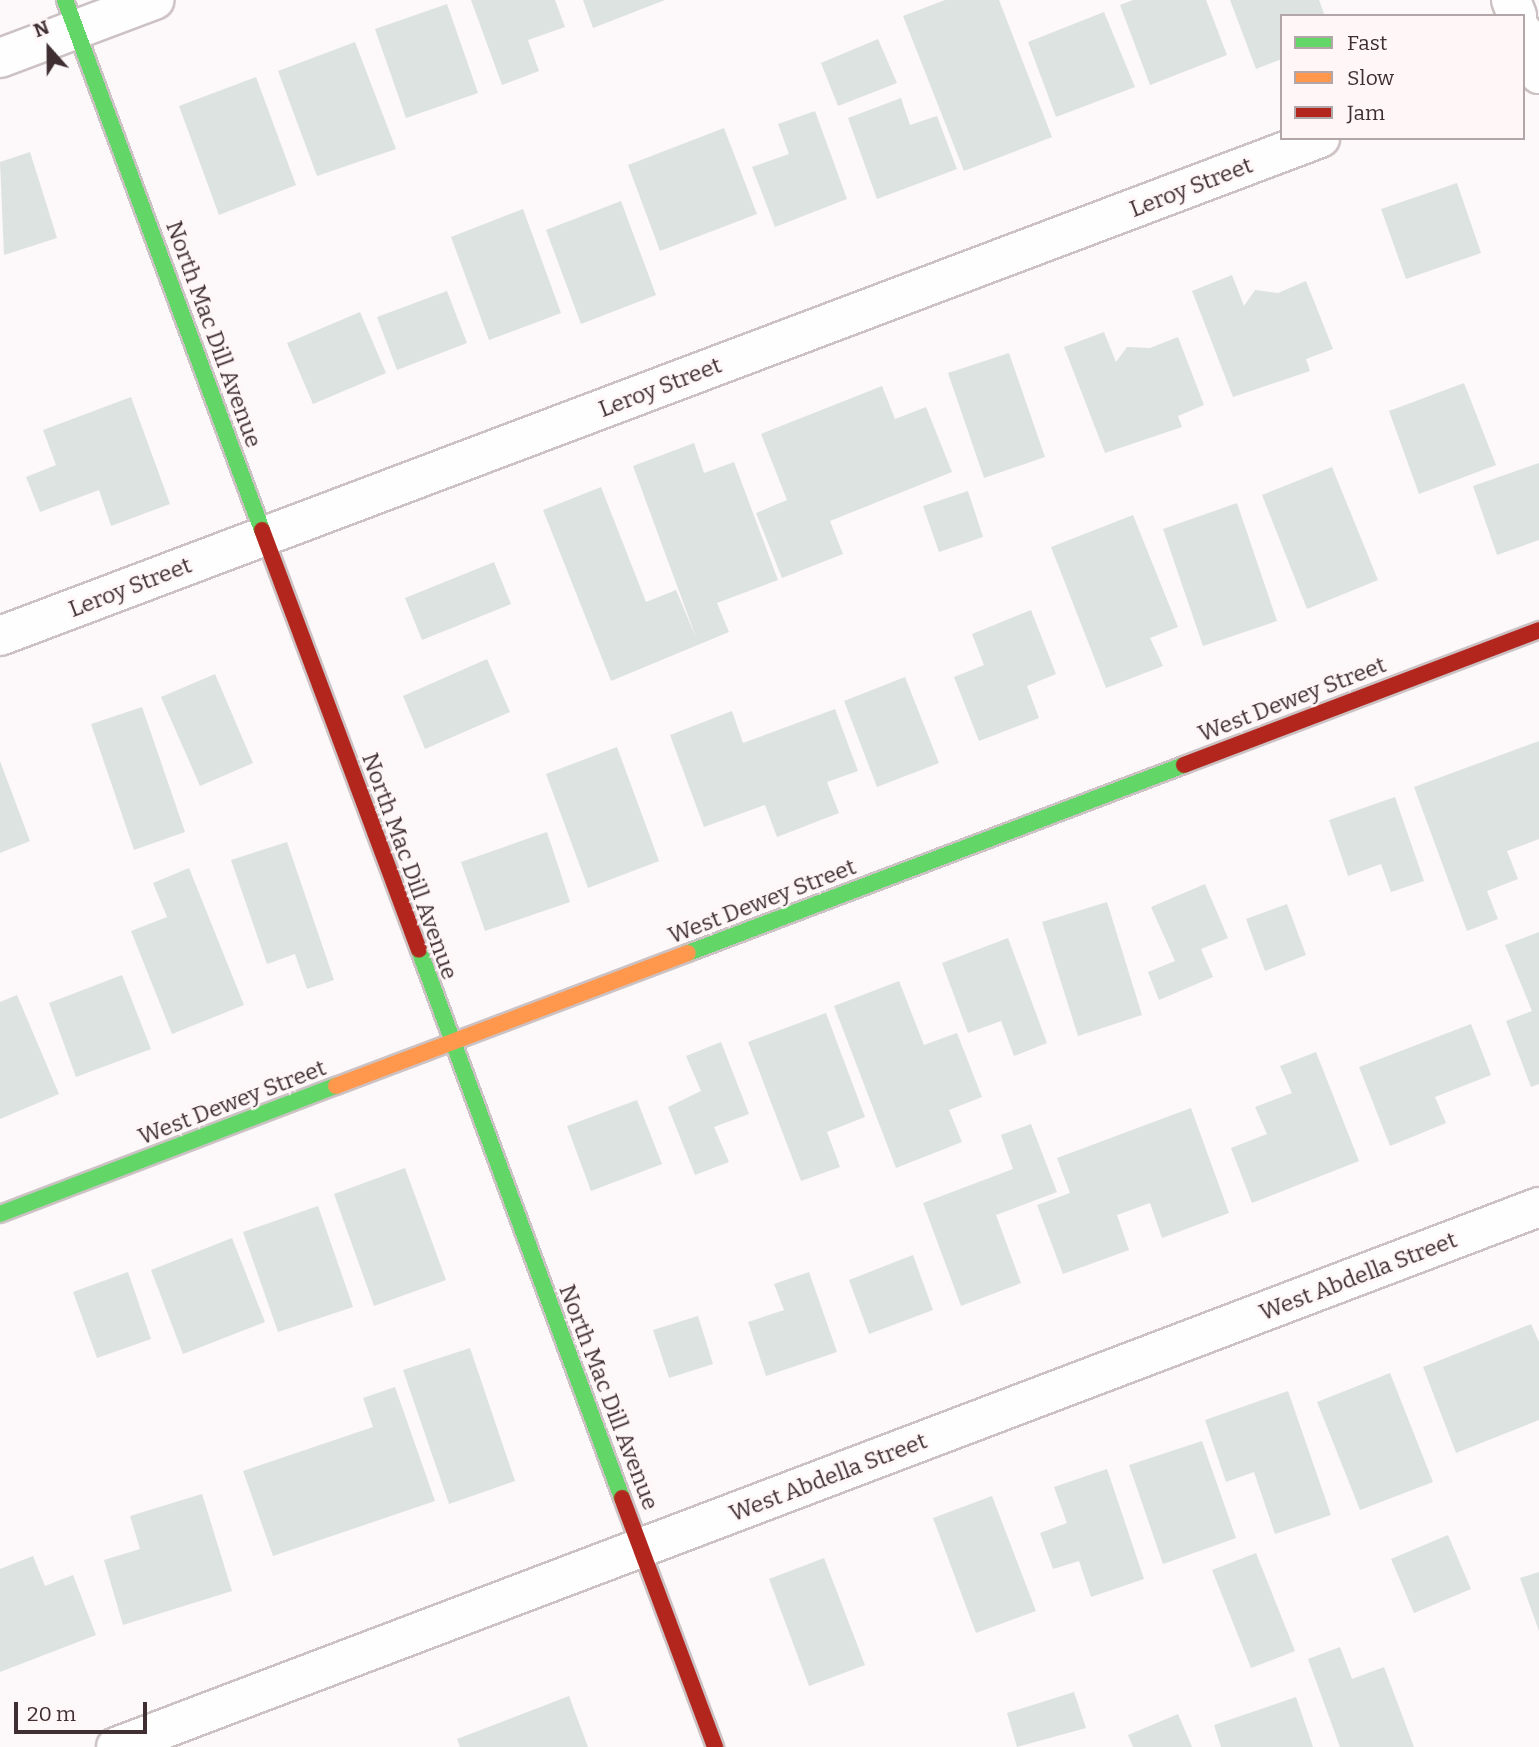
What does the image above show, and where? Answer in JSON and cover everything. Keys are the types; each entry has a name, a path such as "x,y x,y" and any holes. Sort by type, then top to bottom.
{"street":[{"path":"0,58 70,15 154,0"},
{"name":"North Mac Dill Avenue","path":"70,15 715,1747"},
{"name":"Leroy Street","path":"0,636 1315,140"},
{"name":"West Dewey Street","path":"0,1214 1539,630"},
{"name":"West Abdella Street","path":"116,1747 1539,1207"}],"building":[{"path":"471,0 555,0 565,27 528,40 539,71 502,85"},
{"path":"583,0 665,0 593,28"},
{"path":"945,0 999,0 1052,137 964,171 903,16"},
{"path":"1133,0 1206,0 1227,55 1150,85 1120,5"},
{"path":"1230,0 1319,0 1324,14 1280,14 1280,60 1256,69"},
{"path":"447,4 478,93 406,118 375,29"},
{"path":"1104,12 1135,87 1056,117 1028,42"},
{"path":"878,39 897,83 838,106 821,63"},
{"path":"355,42 396,149 317,176 278,71"},
{"path":"256,77 296,185 219,215 179,106"},
{"path":"901,98 910,125 937,116 957,169 877,199 848,118"},
{"path":"815,111 847,199 775,227 752,167 789,154 778,124"},
{"path":"724,128 757,214 660,251 628,165"},
{"path":"30,152 57,238 4,255 0,162"},
{"path":"1457,183 1481,253 1406,279 1381,209"},
{"path":"621,201 656,295 581,324 546,230"},
{"path":"523,209 561,313 489,340 451,237"},
{"path":"1232,275 1244,306 1255,290 1278,293 1306,281 1333,349 1306,359 1310,371 1233,397 1192,291"},
{"path":"447,291 467,343 397,370 377,317"},
{"path":"360,312 386,373 313,404 287,343"},
{"path":"1104,332 1116,362 1127,347 1150,348 1178,337 1204,405 1178,416 1182,427 1105,453 1064,347"},
{"path":"1009,353 1045,457 984,478 948,373"},
{"path":"1464,383 1496,465 1419,494 1389,411"},
{"path":"882,386 895,419 926,407 952,472 830,521 843,554 782,578 756,513 787,500 761,434"},
{"path":"131,397 170,504 111,526 99,490 40,512 26,477 56,465 43,430"},
{"path":"694,443 704,473 734,462 778,580 717,603 729,632 611,681 543,510 601,487 646,602 676,590 697,640 633,466"},
{"path":"1539,463 1539,540 1497,555 1473,486"},
{"path":"1332,467 1378,580 1307,609 1262,495"},
{"path":"968,491 983,537 939,552 923,506"},
{"path":"1237,503 1277,621 1203,646 1163,529"},
{"path":"1133,515 1178,627 1150,638 1163,666 1106,688 1051,547"},
{"path":"494,562 511,604 422,640 405,598"},
{"path":"1031,610 1056,674 1027,686 1039,718 979,741 954,677 984,665 972,634"},
{"path":"487,659 510,712 425,749 403,696"},
{"path":"215,674 253,763 200,786 161,697"},
{"path":"905,677 939,763 877,787 844,701"},
{"path":"142,707 185,832 134,850 91,724"},
{"path":"835,709 858,771 827,782 839,813 777,837 765,805 704,827 670,735 732,711 743,743"},
{"path":"1539,741 1539,839 1507,851 1518,879 1487,891 1498,919 1467,931 1414,787"},
{"path":"617,747 659,861 588,888 546,774"},
{"path":"0,761 30,841 0,853"},
{"path":"1395,797 1424,881 1391,892 1381,864 1348,876 1329,820"},
{"path":"547,832 570,902 485,931 461,862"},
{"path":"287,842 334,980 307,989 295,954 267,964 231,860"},
{"path":"189,868 244,1005 172,1034 131,931 167,917 153,883"},
{"path":"1205,884 1228,938 1201,949 1213,977 1159,1000 1148,972 1175,961 1151,907"},
{"path":"1107,902 1142,1015 1078,1036 1042,922"},
{"path":"1287,904 1306,955 1265,971 1246,919"},
{"path":"1539,932 1539,1084 1531,1087 1506,1021 1532,1011 1505,945"},
{"path":"1008,938 1047,1043 1014,1056 1001,1021 968,1033 942,963"},
{"path":"122,975 151,1049 76,1077 49,1003"},
{"path":"899,981 924,1045 957,1033 982,1097 949,1110 962,1142 896,1168 834,1006"},
{"path":"17,995 59,1094 0,1119 0,1002"},
{"path":"826,1013 865,1117 827,1132 840,1167 801,1181 748,1042"},
{"path":"1471,1024 1491,1075 1435,1097 1446,1123 1390,1146 1359,1067"},
{"path":"721,1042 749,1114 714,1127 729,1162 695,1175 668,1107 701,1091 686,1056"},
{"path":"1316,1052 1359,1161 1252,1203 1231,1148 1267,1134 1255,1107 1292,1093 1280,1066"},
{"path":"637,1100 662,1164 591,1191 567,1126"},
{"path":"1191,1108 1229,1213 1162,1238 1150,1203 1117,1215 1129,1250 1063,1274 1037,1205 1070,1193 1057,1158"},
{"path":"1031,1124 1057,1192 996,1215 1021,1283 961,1306 923,1203 1013,1169 1001,1135"},
{"path":"405,1168 446,1280 374,1306 334,1194"},
{"path":"318,1206 353,1307 278,1332 243,1232"},
{"path":"232,1238 265,1322 183,1354 151,1270"},
{"path":"913,1255 933,1310 869,1334 849,1280"},
{"path":"128,1272 151,1339 97,1358 73,1292"},
{"path":"809,1272 837,1352 766,1376 748,1322 784,1310 774,1284"},
{"path":"698,1316 713,1364 669,1378 653,1330"},
{"path":"1531,1324 1539,1342 1539,1420 1456,1453 1423,1367"},
{"path":"470,1348 515,1481 449,1504 403,1370"},
{"path":"1390,1373 1433,1482 1360,1510 1317,1402"},
{"path":"395,1387 435,1501 273,1556 243,1471 373,1427 363,1398"},
{"path":"1288,1391 1331,1515 1275,1534 1254,1472 1226,1482 1205,1420"},
{"path":"1202,1441 1236,1538 1163,1564 1129,1465"},
{"path":"1107,1469 1144,1579 1091,1597 1079,1561 1053,1569 1040,1533 1067,1523 1054,1487"},
{"path":"202,1494 232,1591 123,1625 104,1560 140,1549 130,1516"},
{"path":"992,1496 1036,1611 976,1633 933,1518"},
{"path":"1448,1535 1471,1589 1414,1613 1391,1559"},
{"path":"1256,1553 1295,1651 1251,1668 1212,1570"},
{"path":"33,1556 45,1586 73,1575 96,1635 0,1672 0,1569"},
{"path":"824,1558 865,1665 809,1686 769,1579"},
{"path":"1539,1572 1539,1631 1520,1578"},
{"path":"1340,1647 1352,1679 1384,1667 1414,1747 1340,1747 1308,1659"},
{"path":"1074,1692 1086,1728 1017,1747 1007,1713"},
{"path":"569,1696 588,1747 460,1747 457,1739"},
{"path":"1296,1697 1313,1747 1221,1747 1214,1725"},
{"path":"1178,1714 1192,1747 1133,1747 1128,1735"}],"traffic: fast":[{"path":"65,0 262,530"},
{"path":"688,953 1184,765"},
{"path":"419,950 622,1498"},
{"path":"0,1214 336,1086"}],"traffic: slow":[{"path":"336,1086 688,953"}],"traffic: jam":[{"path":"262,530 419,950"},
{"path":"1184,765 1539,630"},
{"path":"622,1498 715,1747"}]}
